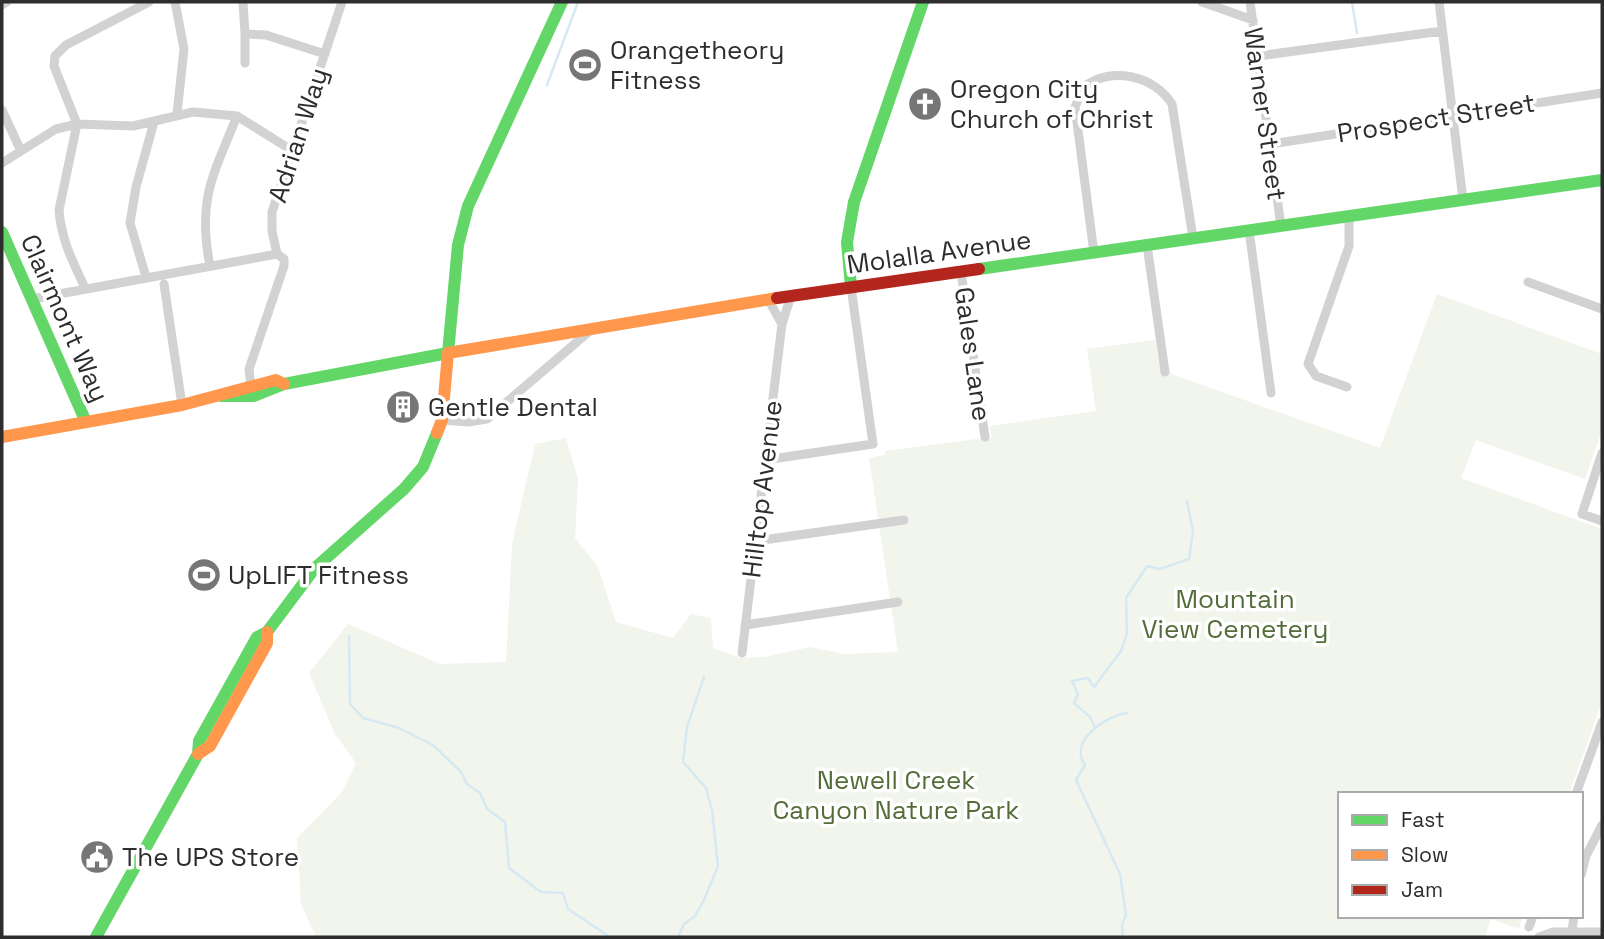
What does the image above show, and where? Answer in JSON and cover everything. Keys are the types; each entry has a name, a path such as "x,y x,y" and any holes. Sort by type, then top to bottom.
{"main road":[{"path":"96,937 198,754 199,741 257,637 267,632 315,568 418,473 435,443 442,420 458,244 468,206 562,2"},
{"path":"851,288 847,242 854,202 923,2"},
{"name":"Molalla Avenue","path":"220,396 229,399 278,390 284,384 448,353 768,299 1602,180"},
{"name":"Clairmont Way","path":"2,232 86,422"},
{"name":"Molalla Avenue","path":"2,437 182,405 276,380 284,384"},
{"path":"198,754 210,746 267,643 267,632"},
{"path":"221,725 219,716 233,690 239,670"}],"street":[{"path":"2,5 7,2"},
{"path":"85,288 62,235 59,210 77,124 54,66 55,56 66,44 149,2"},
{"path":"175,2 184,49 177,114"},
{"path":"243,2 245,63"},
{"name":"Adrian Way","path":"251,386 249,369 284,266 284,259 277,254 272,212 342,2"},
{"path":"1202,2 1252,20"},
{"name":"Warner Street","path":"1250,2 1281,226"},
{"path":"1439,2 1463,200"},
{"path":"1258,56 1442,31"},
{"path":"245,34 266,35 325,54"},
{"path":"1094,253 1076,107 1084,87 1109,75 1127,76 1148,83 1162,91 1172,104 1193,238"},
{"name":"Prospect Street","path":"1271,144 1602,93"},
{"path":"2,110 21,151"},
{"path":"2,163 56,129 77,124 133,126 177,114 213,112 237,116 293,151"},
{"path":"210,266 204,233 204,206 237,116"},
{"path":"146,277 130,223 136,187 154,122"},
{"path":"1347,387 1316,376 1308,364 1349,246 1349,216"},
{"path":"1249,230 1271,393"},
{"path":"1147,245 1165,372"},
{"path":"32,299 277,254"},
{"name":"Gales Lane","path":"961,272 985,437"},
{"path":"1528,282 1602,309"},
{"path":"164,284 182,405"},
{"path":"765,460 873,444 851,288"},
{"name":"Hilltop Avenue","path":"742,653 782,324 791,296"},
{"path":"768,299 782,324"},
{"path":"442,420 468,422 487,419 595,327"},
{"path":"1602,453 1582,514 1602,522"},
{"path":"756,541 904,520"},
{"path":"746,625 898,602"},
{"path":"1577,792 1602,722"},
{"path":"1583,867 1602,825"},
{"path":"1529,927 1531,918"},
{"path":"1572,931 1574,918"},
{"path":"1539,937 1553,932 1602,932"}],"green space":[{"path":"1437,294 1602,354 1602,430 1585,479 1476,440 1461,478 1602,529 1602,702 1570,792 1338,792 1338,918 1522,918 1519,929 1491,919 1485,937 316,937 301,904 297,838 342,792 356,763 335,734 309,673 348,624 440,664 506,662 512,544 535,444 566,438 578,479 575,538 598,567 616,622 673,638 691,614 711,618 713,648 741,658 764,657 810,647 844,654 898,652 869,458 886,455 885,451 992,437 990,426 1096,411 1087,349 1155,340 1160,370 1380,448"}],"waterway":[{"path":"547,85 578,2"},
{"path":"1352,2 1357,33"},
{"path":"1095,728 1091,718 1074,703 1078,694 1072,681 1088,678 1094,687 1121,651 1127,633 1126,598 1147,566 1160,569 1189,559 1193,532 1187,501"},
{"path":"349,636 350,704 363,718 399,728 433,745 461,772 467,784 480,793 487,809 505,822 509,868 541,892 563,893 568,909 610,937"},
{"path":"678,937 684,924 695,916 718,866 712,810 706,788 683,762 687,727 704,677"},
{"path":"1123,937 1122,925 1126,915 1120,874 1076,780 1085,765 1081,756 1085,739 1109,719 1127,713"}],"traffic: fast":[{"path":"221,396 254,396 284,384 448,353 458,245 468,206 562,2"},
{"path":"851,287 847,242 854,202 923,2"},
{"path":"979,269 1602,180"},
{"path":"2,232 86,422"},
{"path":"96,937 198,754 199,741 257,637 267,632 315,568 404,489 423,467 437,433"}],"traffic: slow":[{"path":"437,433 442,420 448,353 777,298"},
{"path":"2,437 182,405 276,380 284,384"},
{"path":"198,754 210,746 267,643 267,632"}],"traffic: jam":[{"path":"777,298 979,269"}],"place":[{"name":"Orangetheory Fitness","path":"585,65"},
{"name":"Oregon City Church of Christ","path":"925,104"},
{"name":"Gentle Dental","path":"403,407"},
{"name":"UpLIFT Fitness","path":"204,575"},
{"name":"The UPS Store","path":"97,857"}],"park label":[{"name":"Mountain View Cemetery","path":"1235,614"},
{"name":"Newell Creek Canyon Nature Park","path":"896,795"}]}
